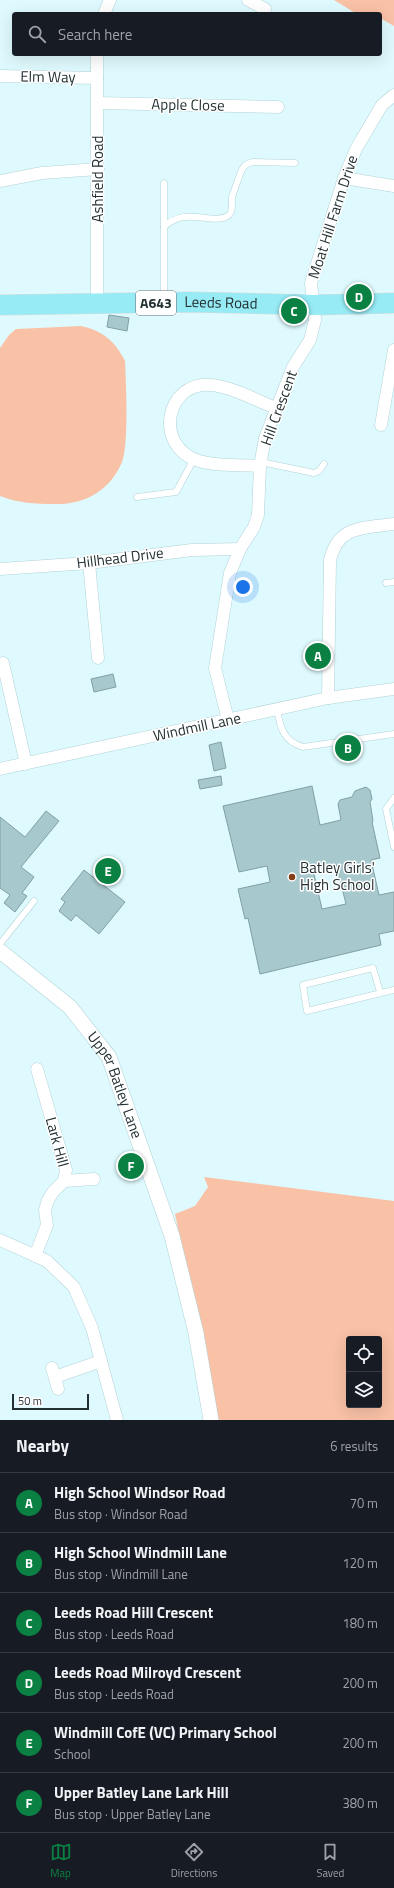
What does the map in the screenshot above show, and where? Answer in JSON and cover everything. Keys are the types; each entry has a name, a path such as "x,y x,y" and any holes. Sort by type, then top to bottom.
{"main road":[{"name":"Leeds Road","path":"0,306 164,303 313,305 394,303"}],"street":[{"path":"105,12 110,0"},
{"path":"248,0 265,9"},
{"name":"Ashfield Road","path":"97,56 97,305"},
{"name":"Elm Way","path":"0,76 97,78"},
{"name":"Moat Hill Farm Drive","path":"313,305 311,283 344,178 356,149 382,105 394,95"},
{"name":"Apple Close","path":"98,103 278,107"},
{"path":"0,181 42,173 98,169"},
{"path":"344,178 394,186"},
{"name":"Hill Crescent","path":"240,549 254,527 258,516 260,464 265,438 275,408 293,367 310,340 315,320 313,305"},
{"path":"381,425 394,350"},
{"path":"260,464 210,463 194,459 176,445 171,435 171,410 174,404 187,391 201,385 212,385 275,408"},
{"path":"328,698 330,560 333,548 344,534 356,530 394,524"},
{"path":"228,720 215,668 230,573 240,549"},
{"name":"Hillhead Drive","path":"0,569 89,563 192,550 240,549"},
{"path":"89,563 98,658"},
{"path":"5,663 26,764"},
{"name":"Windmill Lane","path":"0,769 328,698 394,689"},
{"name":"Upper Batley Lane","path":"0,951 70,1007 109,1057 172,1236 196,1333 211,1420"},
{"name":"Lark Hill","path":"35,1256 47,1225 45,1210 48,1200 53,1192 64,1181 66,1170 37,1069"},
{"path":"64,1181 94,1179"},
{"path":"1,1243 47,1261 74,1287 92,1328 117,1420"},
{"path":"55,1378 101,1360"}],"lane":[{"path":"164,227 169,222 181,216 220,218 228,215 232,209 232,196 243,167 248,163 295,163"},
{"path":"164,183 164,303"},
{"path":"137,496 176,492 194,459"},
{"path":"260,464 314,473 319,471 324,464"},
{"path":"386,583 394,582"},
{"path":"277,709 280,727 285,737 295,745 303,747 394,734"},
{"path":"394,798 386,809 394,847"},
{"path":"0,944 34,901"},
{"path":"380,992 373,968 303,985 307,1011 380,992 394,990"}],"shaded area":[{"path":"334,0 394,0 394,26 382,19 382,12 354,12"},
{"path":"81,326 96,331 108,338 117,348 125,361 126,442 122,462 111,481 103,488 86,499 76,502 65,504 47,504 20,502 0,496 0,348 9,335 16,329"},
{"path":"204,1177 394,1201 394,1420 218,1420 175,1214 195,1206 208,1187"}],"building":[{"path":"109,315 129,318 127,331 107,327"},
{"path":"113,674 116,687 94,692 91,679"},
{"path":"221,742 226,768 214,771 209,745"},
{"path":"221,776 222,785 200,789 198,780"},
{"name":"Batley Girls' High School","path":"312,786 320,825 341,820 338,804 340,800 352,797 355,791 366,787 370,790 372,799 370,802 372,822 380,858 371,860 379,895 394,892 394,931 379,934 381,945 260,974 248,918 245,919 238,889 270,882 267,866 239,872 223,806","holes":["336,864 346,904 322,909 313,870"]},
{"path":"46,811 59,821 21,867 34,877 22,893 27,896 15,912 4,903 10,895 0,888 0,817 25,837"},
{"path":"84,870 125,902 99,934 76,915 71,921 59,911 65,902 61,899"}],"place":[{"name":"Leeds Road Milroyd Crescent","path":"359,297"},
{"name":"Leeds Road Hill Crescent","path":"294,311"},
{"name":"High School Windsor Road","path":"318,656"},
{"name":"High School Windmill Lane","path":"348,748"},
{"name":"Windmill CofE (VC) Primary School","path":"108,871"},
{"name":"Batley Girls' High School","path":"292,877"},
{"name":"Upper Batley Lane Lark Hill","path":"131,1166"}]}
